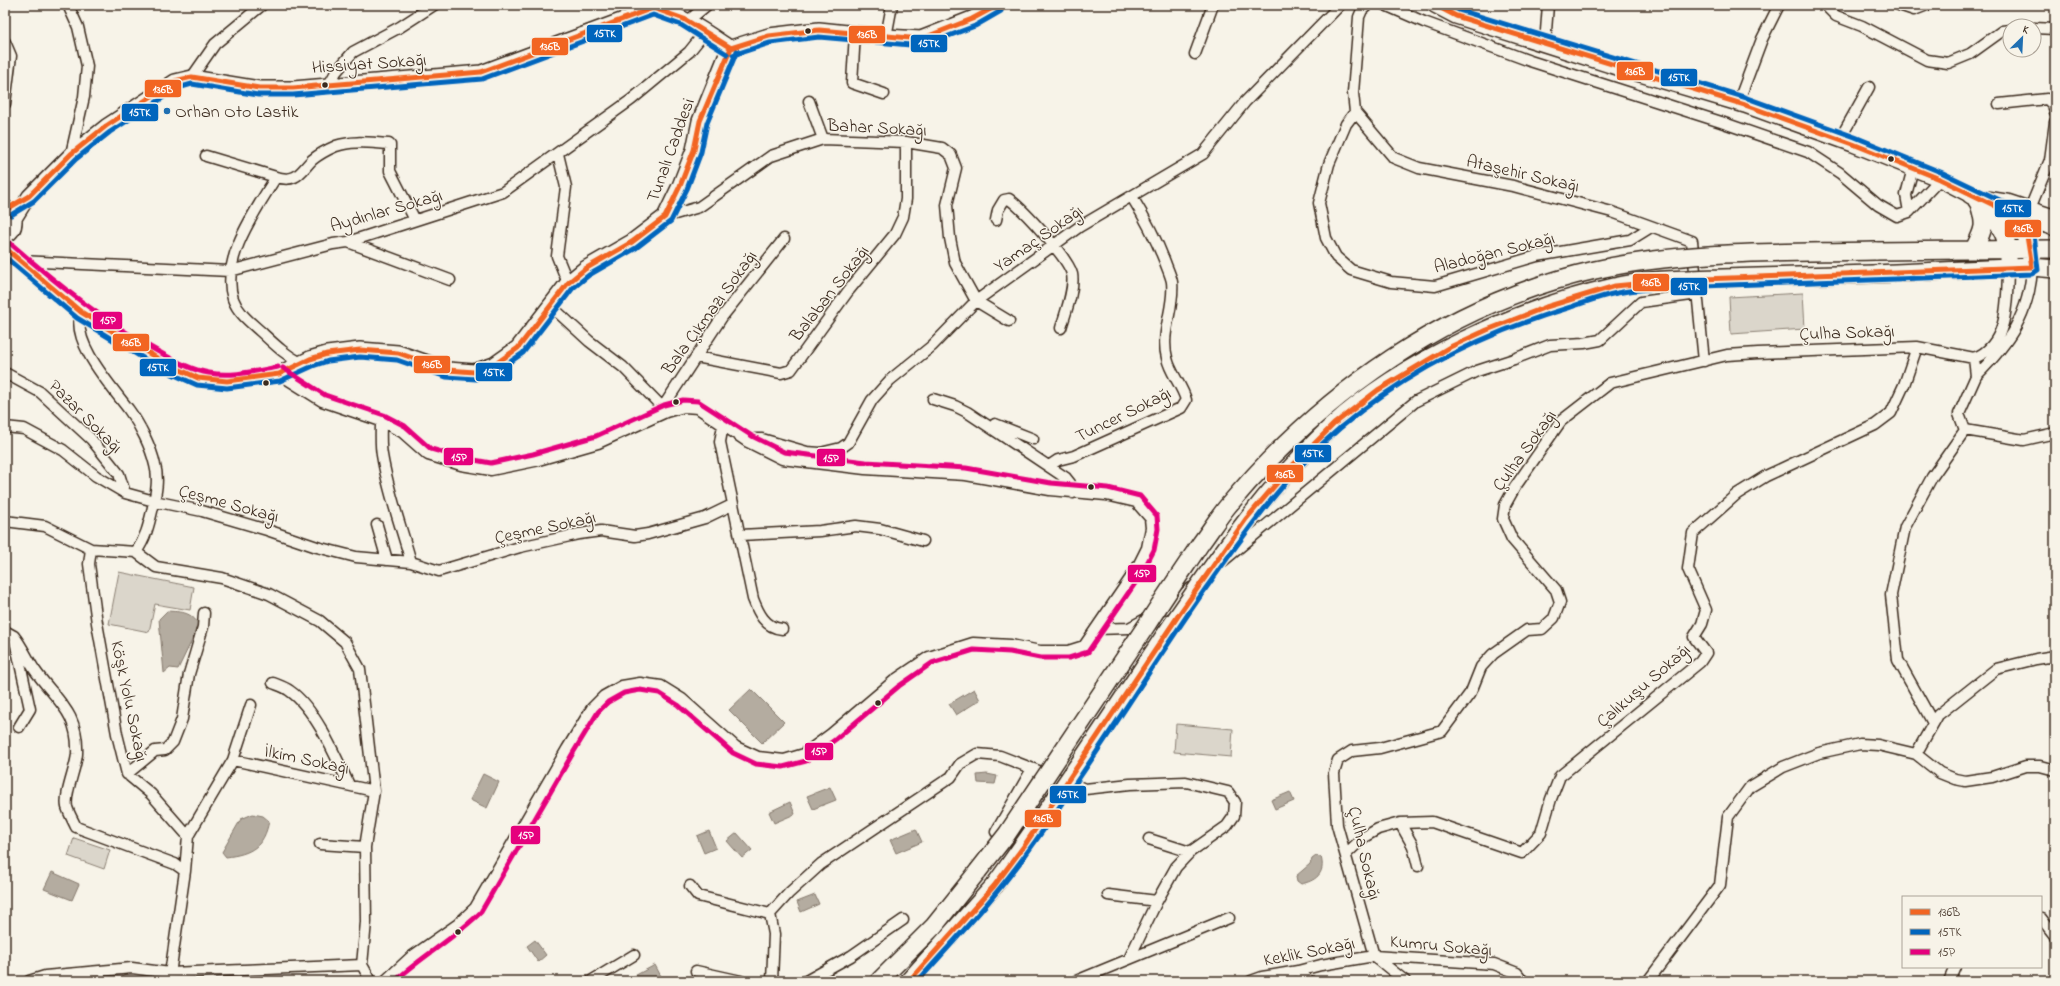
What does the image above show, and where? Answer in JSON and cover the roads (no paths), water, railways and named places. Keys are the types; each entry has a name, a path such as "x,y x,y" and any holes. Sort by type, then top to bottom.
{"highway":[{"path":"1975,199 2055,227"},
{"path":"1974,249 1980,238 1984,221 1975,199"},
{"path":"1975,199 2005,233 2009,249 2008,269"},
{"path":"2006,211 2022,226 2030,249 2032,267"},
{"path":"879,981 934,926 1007,834 1225,508 1280,448 1332,401 1364,377 1430,335 1469,314 1503,299 1548,283 1595,270 1648,261 1735,254 1974,249 2055,249"},
{"path":"909,981 994,886 1024,846 1178,616 1246,519 1294,463 1334,424 1378,390 1450,347 1487,330 1546,307 1615,286 1675,280 1874,274 2032,267 2055,269"}],"main road":[{"path":"732,48 769,36 819,30 921,39 972,19 998,5"},
{"path":"1435,5 1456,16 1738,103 1840,139 1913,168 1940,180 1975,199"},
{"name":"Tunalı Caddesi","path":"5,248 81,312 149,354 182,372 198,378 227,381 278,374 301,363 345,351 382,351 398,353 448,370 474,372 494,365 518,348 568,283 585,269 632,242 665,218 680,186 694,150 700,120 726,58 732,48"},
{"path":"9,220 20,261"}],"street":[{"path":"68,5 78,27 86,66 84,97 71,154"},
{"path":"192,77 215,44 262,5"},
{"path":"330,83 336,72 354,52 400,27 434,5"},
{"path":"688,21 707,5"},
{"path":"886,37 892,5"},
{"path":"1195,54 1213,5"},
{"name":"Yamaç Sokağı","path":"748,442 753,439 762,439 807,452 820,453 841,448 853,437 872,400 890,380 932,346 976,302 1079,227 1203,154 1245,102 1340,5"},
{"path":"1355,112 1353,93 1359,17 1362,10 1368,5"},
{"path":"1385,5 1424,22 1530,61 1721,122 1808,152 1840,173 1878,206 1897,216 1909,212 1940,180"},
{"path":"1545,44 1548,5"},
{"path":"1738,103 1760,45 1779,5"},
{"path":"1825,5 1836,16 1862,26 1927,60 1948,62 1970,54 2002,31"},
{"path":"1899,5 1914,10 1927,5"},
{"name":"Hissiyat Sokağı","path":"9,220 29,196 71,154 106,126 159,90 176,81 192,77 259,88 293,88 330,83 410,79 481,72 645,8 663,10 688,21 732,48"},
{"path":"2042,28 2055,29"},
{"name":"Aydınlar Sokağı","path":"20,261 230,271 333,244 348,242 503,192 558,154 595,124 631,100 689,52 706,31"},
{"path":"855,33 852,83 884,94"},
{"path":"5,42 11,56 5,104"},
{"path":"1840,139 1869,87"},
{"path":"1999,104 2047,99 2054,105 2055,112"},
{"path":"809,101 823,139"},
{"name":"Ataşehir Sokağı","path":"1355,112 1394,158 1419,168 1513,186 1612,212 1692,241 1704,361"},
{"name":"Aladoğan Sokağı","path":"1355,112 1346,124 1328,164 1319,203 1326,238 1336,257 1350,270 1391,282 1435,286 1537,256 1630,240 1651,227"},
{"path":"2031,206 2050,160 2055,122"},
{"name":"Bahar Sokağı","path":"665,218 699,207 771,156 823,139 906,142 942,148 947,151 955,161 956,168 947,205 950,238 955,263 976,302"},
{"path":"206,156 285,180 299,175 313,159 336,146 353,142 389,144 390,171 416,220"},
{"name":"Balaban Sokağı","path":"696,357 781,373 791,370 849,290 895,234 902,217 906,199 906,142"},
{"path":"558,154 566,187 557,256 568,283"},
{"path":"1909,212 1906,195 1913,168"},
{"path":"276,177 246,227 230,271 233,299 241,315 287,356 301,363"},
{"name":"Tuncer Sokağı","path":"1049,466 1058,460 1074,456 1181,408 1186,400 1184,391 1167,359 1164,343 1165,328 1171,301 1172,282 1157,240 1132,197"},
{"path":"1975,199 1995,197 2031,206 2055,215"},
{"path":"996,220 998,210 1004,200 1009,199 1030,217 1058,251 1072,274 1070,300 1061,328"},
{"name":"Bala Çıkmazı Sokağı","path":"665,409 722,317 784,239"},
{"path":"348,242 450,280"},
{"path":"1965,430 1959,414 1976,376 1997,355 2017,324 2031,288 2032,267"},
{"path":"1976,376 1974,358 1985,354 2002,328 2007,309 2008,269"},
{"path":"1096,629 1129,628 1168,607 1416,401 1478,371 1550,345 1584,343 1600,340 1641,302 1698,294"},
{"path":"976,302 1010,321"},
{"path":"551,306 589,341 623,367 665,409"},
{"path":"81,312 79,328 90,354 100,373 130,411 153,456 157,480 154,502 148,528 136,552"},
{"name":"Çulha Sokağı","path":"1374,956 1337,825 1334,773 1338,760 1352,751 1380,748 1442,731 1471,692 1481,667 1493,654 1527,630 1542,629 1554,618 1560,602 1556,590 1512,539 1503,519 1506,505 1515,487 1561,421 1610,383 1727,355 1758,352 1917,347 1974,358"},
{"name":"Çalıkuşu Sokağı","path":"1346,854 1364,837 1378,829 1400,824 1432,822 1522,853 1541,833 1551,799 1560,776 1700,662 1706,653 1694,637 1702,624 1706,610 1688,568 1693,534 1737,494 1766,476 1875,425 1891,413 1904,385 1917,347"},
{"name":"Pazar Sokağı","path":"5,373 40,392 91,439 119,474 125,493"},
{"path":"278,374 322,401 381,421 402,432 428,455 461,465 491,470 535,461 598,443 665,409 684,407 698,408 748,442 782,459 865,469 966,475 1073,493 1106,495 1136,502 1150,518 1151,528 1147,548 1136,570 1084,646 1068,651 1040,651 1011,645 974,643 929,657 895,680 831,734 804,754 784,760 758,758 736,747 682,699 661,686 640,683 622,686 604,696 592,708 475,908 458,924 411,957 385,981"},
{"path":"933,399 956,406 1049,466 1066,478 1070,483 1073,493"},
{"path":"977,419 1033,439"},
{"path":"381,421 381,453 391,499 400,521 411,562"},
{"path":"723,425 720,442 732,505 741,535 755,606 768,624 782,629"},
{"path":"5,426 24,429 63,450 96,476 125,493 154,502"},
{"path":"1965,430 2024,440 2055,433"},
{"path":"1933,723 1898,660 1890,595 1905,527 1932,477 1965,430"},
{"name":"Çeşme Sokağı","path":"154,502 202,511 267,530 317,548 356,557 411,562 439,571 520,547 579,534 601,531 635,536 648,534 705,518 732,505"},
{"path":"5,521 45,526 91,549 136,552 156,567 222,578 269,594 320,621 345,642 360,669 374,791 366,847 366,922 362,965 371,981"},
{"path":"377,524 387,560"},
{"path":"741,535 820,531 856,526 880,529 922,541"},
{"name":"Köşk Yolu Sokağı","path":"91,549 90,564 97,623 117,734 127,774 151,794 188,836"},
{"path":"127,774 155,751 165,750 173,742 182,719 189,674 202,627 204,613"},
{"path":"9,634 30,709 19,727"},
{"path":"9,634 21,645 34,669 70,714 76,736 77,755 70,780 67,806 76,826 175,864 185,871"},
{"path":"1916,754 1938,715 1996,669 2055,656"},
{"path":"273,683 289,690 302,701 324,733 350,785"},
{"name":"İlkim Sokağı","path":"170,977 185,871 188,836 233,760 251,705"},
{"path":"1648,981 1720,885 1728,817 1750,787 1783,767 1819,753 1860,744 1884,746 1916,754 1940,773 1955,779 1965,780 1992,777 2026,766 2040,766 2055,770"},
{"path":"770,914 789,893 821,864 951,777 960,764 977,754 1000,756 1085,789 1130,784 1186,782 1213,787 1228,792 1235,802 1234,816 1227,826 1190,852 1176,867 1157,900 1129,959"},
{"name":"İlkim Sokağı","path":"233,760 374,791"},
{"path":"996,832 1032,769"},
{"path":"1400,824 1413,846 1418,866"},
{"path":"1149,839 1190,852"},
{"path":"320,844 366,847"},
{"path":"690,886 698,896 770,914"},
{"path":"1108,895 1157,900"},
{"path":"770,914 774,934 772,981"},
{"path":"1076,981 1229,918"},
{"path":"2042,919 2055,936"},
{"path":"806,981 815,978 851,956 903,920"},
{"path":"592,981 634,955"},
{"path":"1374,956 1405,981"},
{"name":"Keklik Sokağı","path":"1251,981 1262,977 1298,971 1321,964 1374,956"},
{"name":"Kumru Sokağı","path":"1374,956 1494,964 1517,973 1523,981"},
{"path":"29,981 45,976 132,968 170,977 362,965"},
{"path":"1949,981 1955,968"},
{"path":"696,971 740,981"},
{"path":"1298,971 1310,981"}],"place":[{"name":"Orhan Oto Lastik","path":"167,111"}]}
